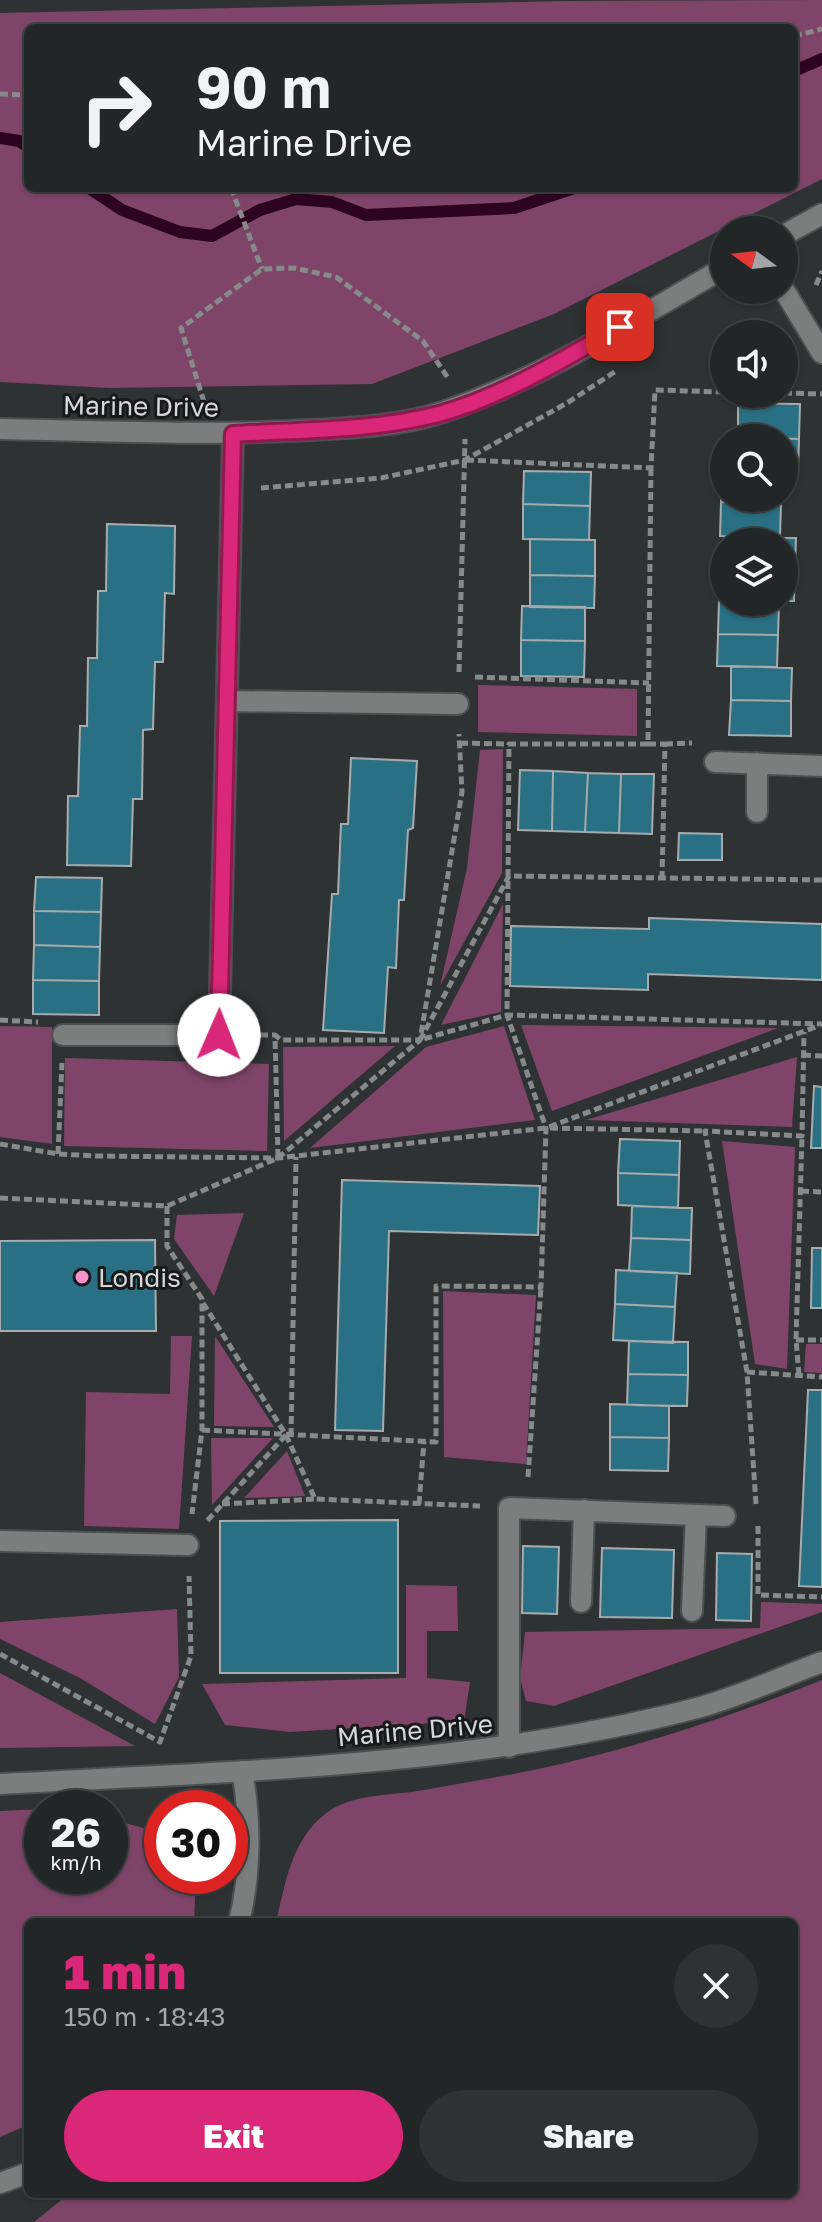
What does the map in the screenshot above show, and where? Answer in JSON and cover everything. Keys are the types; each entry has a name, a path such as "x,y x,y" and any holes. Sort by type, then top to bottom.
{"street":[{"path":"798,227 822,214"},
{"name":"Marine Drive","path":"0,429 224,434 366,427 440,413 502,389 568,357 710,276"},
{"path":"792,304 822,353"},
{"path":"63,1035 219,1035 227,701 224,434"},
{"path":"227,701 458,704"},
{"path":"715,762 822,766"},
{"path":"757,763 757,812"},
{"path":"509,1747 518,1508 725,1516"},
{"path":"581,1602 584,1510"},
{"path":"692,1611 696,1515"},
{"path":"0,1541 188,1545"},
{"name":"Marine Drive","path":"0,1784 242,1771 509,1747 699,1708 822,1662"},
{"path":"240,1918 248,1850 242,1771"},
{"path":"0,2183 24,2174"}],"path":[{"path":"798,35 822,29"},
{"path":"0,94 24,95"},
{"path":"233,192 262,269"},
{"path":"224,434 181,328 262,269 294,268 336,277 423,341 466,403 458,676 462,792 420,1040"},
{"path":"648,744 651,468 655,390 710,392"},
{"path":"798,393 822,394"},
{"path":"465,460 651,468"},
{"path":"458,676 649,683"},
{"path":"460,743 665,744 662,878"},
{"path":"221,1504 315,1499 518,1508 541,1287 546,1128 507,1015 509,744"},
{"path":"0,1198 167,1206 278,1158 420,1040 509,876"},
{"path":"509,876 822,880"},
{"path":"278,1158 275,1035 281,1040 420,1040 507,1015 822,1024"},
{"path":"546,1128 822,1024"},
{"path":"799,1375 796,1340 804,1032"},
{"path":"803,1055 822,1056"},
{"path":"0,1144 58,1154 96,1156 278,1158 546,1128 802,1136"},
{"path":"705,1131 747,1372 758,1521 758,1595 822,1597"},
{"path":"188,1545 221,1504 288,1436 296,1157"},
{"path":"801,1191 822,1192"},
{"path":"202,1430 436,1442 436,1286 541,1287"},
{"path":"202,1299 288,1436 315,1499"},
{"path":"796,1340 822,1340"},
{"path":"747,1372 822,1377"},
{"path":"419,1504 424,1441"},
{"path":"725,1516 758,1521"}],"shaded area":[{"path":"822,0 822,179 798,191 798,24 24,24 24,192 796,192 749,216 710,216 710,235 554,314 372,384 110,388 0,382 0,13 565,1"},
{"path":"478,685 637,689 637,736 478,732"},
{"path":"503,749 502,873 440,986 467,868 480,750"},
{"path":"503,904 501,1012 441,1025"},
{"path":"521,1025 778,1028 552,1111"},
{"path":"0,1026 52,1027 52,1144 0,1137"},
{"path":"504,1026 535,1120 310,1148 426,1047"},
{"path":"395,1046 284,1141 283,1047"},
{"path":"797,1057 792,1127 586,1120"},
{"path":"65,1058 269,1064 267,1151 64,1146"},
{"path":"722,1141 795,1147 787,1369 755,1364"},
{"path":"244,1213 214,1296 174,1239 177,1215"},
{"path":"443,1291 536,1295 526,1464 444,1457"},
{"path":"171,1336 192,1336 179,1529 84,1526 86,1392 170,1394"},
{"path":"215,1336 274,1427 214,1426"},
{"path":"806,1344 822,1344 822,1373 804,1372"},
{"path":"211,1438 273,1438 212,1505"},
{"path":"287,1451 305,1496 244,1498"},
{"path":"406,1585 457,1586 458,1631 427,1631 427,1678 470,1682 464,1721 290,1732 225,1725 202,1684 406,1678"},
{"path":"761,1602 822,1604 822,1612 554,1706 526,1701 520,1678 525,1632 760,1628"},
{"path":"177,1609 179,1677 155,1724 80,1678 0,1639 0,1622"},
{"path":"0,1673 135,1746 0,1748"},
{"path":"822,1680 822,2222 34,2222 64,2198 798,2198 798,1918 277,1918 287,1877 304,1837 325,1814 347,1802 476,1781 595,1756 758,1705"},
{"path":"24,1810 24,1894 128,1894 128,1824 144,1828 144,1894 195,1894 194,1918 24,1918 24,2127 0,2137 0,1811"}],"building":[{"path":"800,404 799,439 798,424 738,424 738,408 798,408"},
{"path":"524,471 591,472 590,506 523,504"},
{"path":"523,504 590,506 589,540 523,539"},
{"path":"721,512 781,512 780,528 720,528"},
{"path":"107,524 175,526 174,594 165,593 163,662 155,662 153,729 143,730 142,799 133,799 131,866 67,865 68,796 78,796 80,726 87,726 88,658 97,658 98,591 106,591"},
{"path":"530,539 595,540 595,576 530,575"},
{"path":"530,575 595,576 594,608 530,607"},
{"path":"522,606 585,607 585,641 521,640"},
{"path":"719,616 779,616 778,635 718,634"},
{"path":"718,634 778,635 777,667 717,666"},
{"path":"521,640 585,641 584,677 521,676"},
{"path":"731,666 792,668 791,701 731,700"},
{"path":"731,700 791,701 791,736 729,735"},
{"path":"351,758 417,761 413,828 408,830 404,900 399,900 396,968 388,967 384,1033 323,1030 332,894 338,894 341,824 348,824"},
{"path":"520,770 553,771 552,831 518,830"},
{"path":"553,771 588,773 585,832 552,831"},
{"path":"588,773 621,774 619,833 585,832"},
{"path":"621,774 654,774 652,834 619,833"},
{"path":"679,833 722,834 722,860 678,860"},
{"path":"36,877 102,878 101,912 34,911"},
{"path":"34,911 101,912 100,947 34,945"},
{"path":"649,918 822,924 822,980 648,974 648,990 510,986 511,926 649,929"},
{"path":"34,945 100,947 99,981 33,980"},
{"path":"33,980 99,981 99,1015 33,1014"},
{"path":"814,1086 822,1087 822,1148 811,1148"},
{"path":"620,1139 680,1141 679,1175 618,1173"},
{"path":"618,1173 679,1175 678,1208 618,1205"},
{"path":"342,1180 540,1186 538,1235 389,1231 383,1431 335,1430"},
{"path":"632,1206 692,1208 691,1240 631,1238"},
{"path":"631,1238 691,1240 690,1274 629,1271"},
{"path":"155,1240 156,1331 0,1331 0,1241"},
{"path":"812,1248 822,1248 822,1308 811,1308"},
{"path":"616,1270 677,1273 675,1307 615,1304"},
{"path":"615,1304 675,1307 673,1343 613,1340"},
{"path":"629,1341 688,1342 688,1375 628,1374"},
{"path":"628,1374 688,1375 687,1406 627,1405"},
{"path":"808,1390 822,1390 822,1587 799,1586"},
{"path":"610,1404 669,1406 669,1438 610,1437"},
{"path":"610,1437 669,1438 668,1471 610,1470"},
{"path":"398,1520 398,1673 220,1673 220,1521"},
{"path":"523,1546 559,1547 557,1614 522,1613"},
{"path":"602,1548 674,1550 672,1618 600,1617"},
{"path":"717,1553 752,1554 751,1621 716,1620"}],"waterway":[{"path":"798,69 822,59"},
{"path":"0,138 24,144"},
{"path":"95,192 122,210 180,232 212,236 260,210 296,199 332,202 366,215 514,208 562,192"}],"place":[{"name":"Londis","path":"82,1277"}],"route":[{"path":"219,1035 233,434 366,427 440,413 502,389 620,327"}]}
